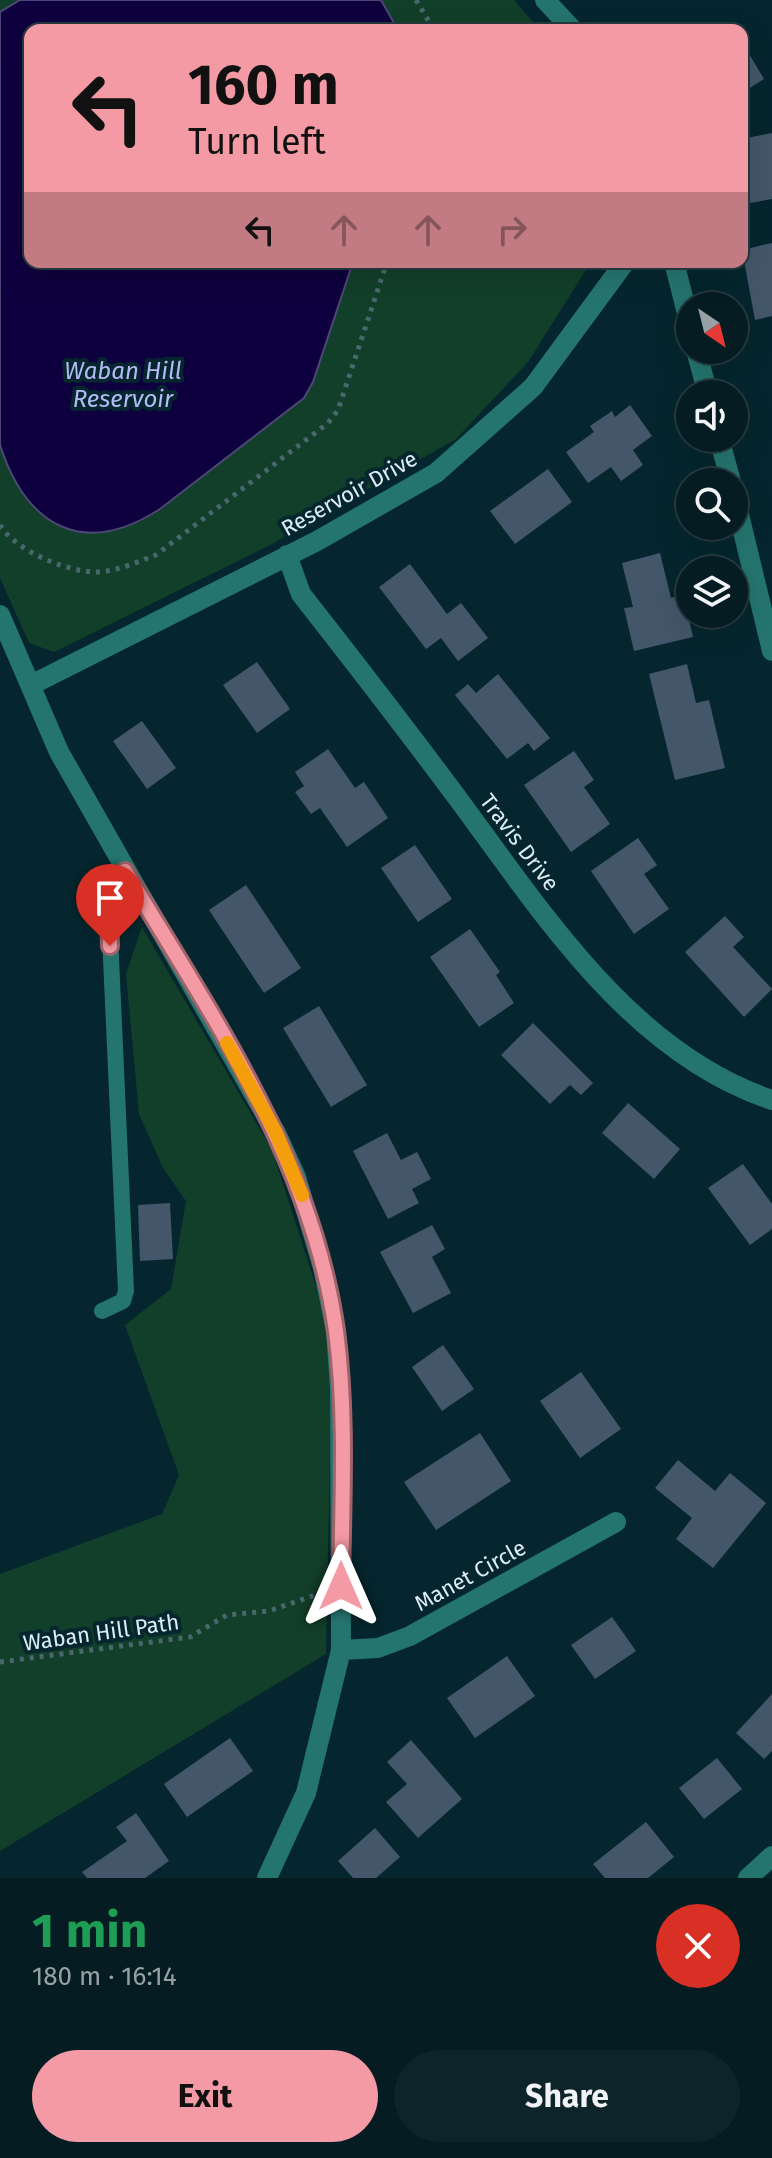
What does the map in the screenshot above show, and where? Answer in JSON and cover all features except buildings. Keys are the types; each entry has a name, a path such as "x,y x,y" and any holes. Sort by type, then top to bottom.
{"street":[{"path":"545,0 567,24"},
{"name":"Reservoir Drive","path":"31,685 402,494 472,444 533,387 621,268"},
{"path":"676,268 682,292"},
{"path":"745,540 772,651"},
{"name":"Travis Drive","path":"287,555 301,594 578,956 636,1016 663,1038 740,1087 772,1100"},
{"path":"0,615 51,736 125,871 254,1090 296,1177 323,1268 336,1331 341,1650 306,1793 267,1878"},
{"name":"Manet Circle","path":"341,1650 378,1648 410,1636 616,1522"},
{"path":"748,1878 772,1856"}],"lane":[{"path":"102,1311 123,1301 126,1291 109,914 113,892 125,871"}],"path":[{"path":"416,0 430,24"},
{"path":"0,525 21,545 74,568 95,572 125,567 156,555 328,423 338,410 385,268"},
{"name":"Waban Hill Path","path":"0,1662 190,1637 227,1615 269,1611 341,1586"}],"green space":[{"path":"0,0 514,0 535,24 24,24 24,268 587,268 528,362 456,439 272,544 54,652 29,643 0,578"},
{"path":"142,927 272,1150 315,1283 332,1355 326,1654 0,1851 0,1574 162,1514 179,1475 125,1325 171,1289 186,1201 163,1168 139,1114 126,974"}],"water":[{"name":"Waban Hill Reservoir","path":"20,0 381,0 395,24 24,24 24,268 351,268 313,382 304,398 160,509 132,524 107,531 83,532 62,526 42,515 12,474 0,445 0,12"}],"slow traffic":[{"path":"227,1043 276,1133 302,1195"}],"route":[{"path":"110,946 109,914 113,892 125,871 254,1090 296,1177 323,1268 336,1331 340,1388 341,1586"}]}
